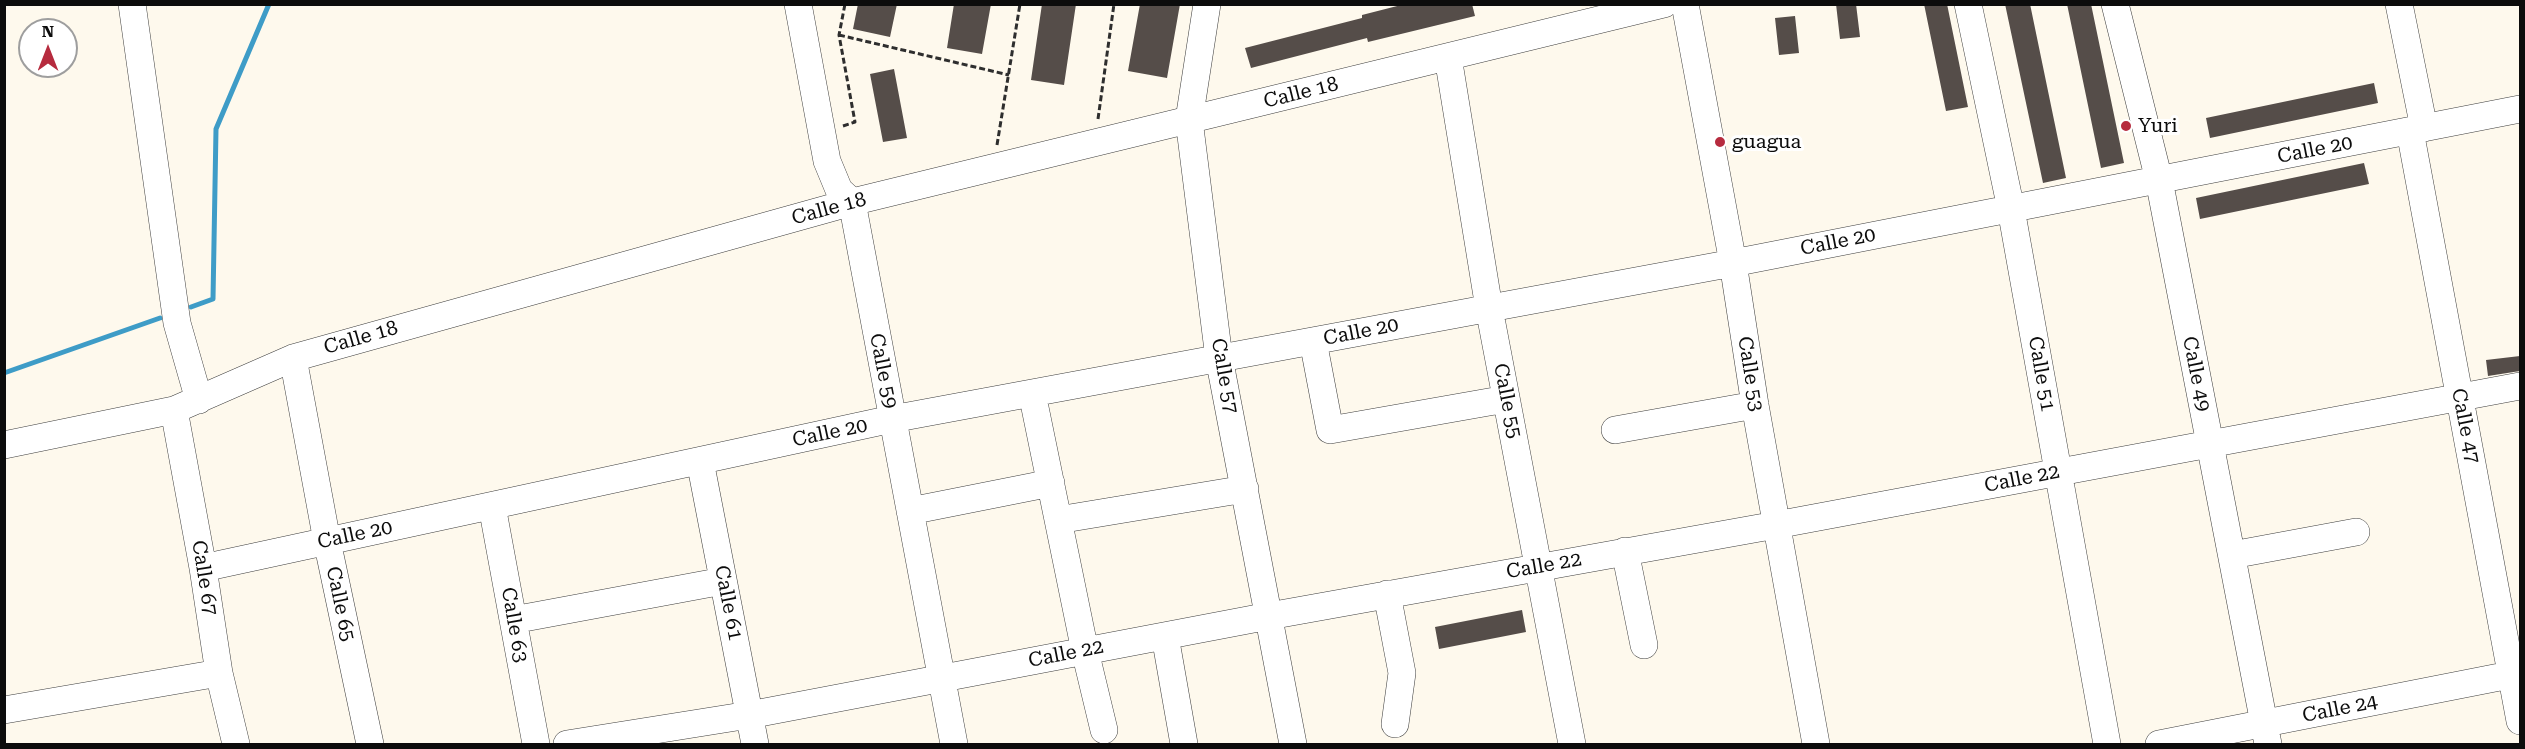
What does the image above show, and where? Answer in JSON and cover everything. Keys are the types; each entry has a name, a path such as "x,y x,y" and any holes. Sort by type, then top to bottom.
{"street":[{"path":"132,4 177,323 199,400"},
{"name":"Calle 59","path":"798,4 827,161 839,190 852,202 954,744"},
{"name":"Calle 57","path":"1207,4 1189,120 1219,358 1293,744"},
{"name":"Calle 18","path":"4,445 174,410 293,358 852,202 1664,4"},
{"name":"Calle 53","path":"1685,4 1733,262 1755,405 1816,744"},
{"name":"Calle 51","path":"1968,4 2011,209 2108,744"},
{"name":"Calle 49","path":"2115,4 2159,180 2266,734"},
{"name":"Calle 47","path":"2399,4 2460,398 2516,674 2520,721"},
{"name":"Calle 55","path":"1448,57 1489,308 1572,744"},
{"name":"Calle 20","path":"203,568 892,419 1733,262 2520,110"},
{"path":"1313,341 1330,430 1506,399"},
{"name":"Calle 65","path":"293,358 327,541 370,744"},
{"name":"Calle 22","path":"567,744 749,715 1386,594 1776,525 2520,386"},
{"path":"1032,393 1085,651 1104,730"},
{"path":"1615,430 1755,405"},
{"name":"Calle 67","path":"174,410 203,568 219,673 236,744"},
{"name":"Calle 61","path":"700,461 755,744"},
{"path":"910,511 1051,483"},
{"path":"1058,520 1245,489"},
{"name":"Calle 63","path":"492,506 536,744"},
{"path":"2232,555 2356,532"},
{"path":"1625,551 1644,645"},
{"path":"513,620 723,581"},
{"path":"1386,594 1401,673 1395,724"},
{"path":"1165,636 1184,744"},
{"path":"4,710 219,673"},
{"name":"Calle 24","path":"2158,744 2266,734 2516,674"}],"path":[{"path":"821,133 855,122 839,35 845,4"},
{"path":"994,167 1020,4"},
{"path":"1095,143 1114,4"},
{"path":"839,35 1008,75"}],"building":[{"path":"858,4 897,4 890,37 853,29"},
{"path":"954,4 991,4 982,54 947,48"},
{"path":"1042,4 1076,4 1064,85 1031,80"},
{"path":"1140,4 1180,4 1167,78 1128,71"},
{"path":"1405,4 1472,4 1475,16 1368,42 1367,38 1251,68 1245,48 1362,18 1362,15"},
{"path":"1836,4 1856,4 1860,37 1840,39"},
{"path":"1924,4 1947,4 1968,107 1946,111"},
{"path":"2005,4 2030,4 2066,178 2043,183"},
{"path":"2067,4 2091,4 2124,163 2101,168"},
{"path":"1795,16 1799,53 1779,55 1775,18"},
{"path":"894,69 907,138 883,142 870,74"},
{"path":"2374,83 2378,103 2210,138 2206,118"},
{"path":"2364,163 2369,184 2200,219 2196,198"},
{"path":"2520,356 2520,371 2488,376 2486,360"},
{"path":"1522,610 1526,632 1439,649 1435,627"}],"waterway":[{"path":"191,307 213,299 216,129 269,4"},
{"path":"4,373 160,318"}],"place":[{"name":"Yuri","path":"2126,126"},
{"name":"guagua","path":"1720,142"}]}
